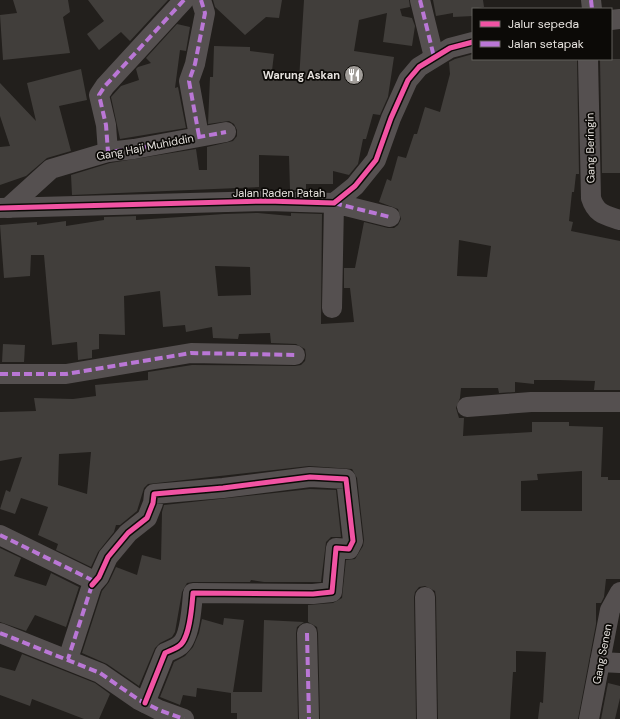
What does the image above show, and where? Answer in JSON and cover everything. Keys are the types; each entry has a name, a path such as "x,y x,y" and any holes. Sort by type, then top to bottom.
{"street":[{"path":"108,152 106,125 99,95 105,86 184,0"},
{"path":"199,136 189,81 195,64 205,13 201,0"},
{"path":"420,0 434,57"},
{"name":"Jalan Raden Patah","path":"4,208 267,201 334,203 355,186 376,160 391,118 408,80 419,67 450,48 472,42"},
{"name":"Gang Beringin","path":"588,60 591,198 594,208 603,214 620,220"},
{"name":"Gang Haji Muhiddin","path":"4,208 51,169 108,152 134,149 226,132"},
{"path":"332,308 334,203 390,217"},
{"path":"0,374 66,374 191,354 295,355"},
{"path":"467,407 531,402 620,402"},
{"path":"68,659 92,585 99,577 108,557 128,533 147,518 153,503 154,494 223,488 310,476 346,479 353,542 349,549 336,548 332,592 313,594 193,593 191,613 185,637 180,646 165,653 145,703"},
{"path":"0,535 92,580 92,585"},
{"name":"Gang Senen","path":"589,719 610,610 620,592"},
{"path":"425,597 426,719"},
{"path":"0,633 100,673 145,703 184,719"},
{"path":"307,633 309,719"},
{"path":"600,662 620,663"}],"building":[{"path":"13,0 68,0 70,12 63,17 70,53 3,60 0,15 17,13"},
{"path":"88,0 168,0 130,41 121,32 99,50 87,34 104,21"},
{"path":"213,0 282,0 279,18 266,17 245,35 215,7"},
{"path":"304,0 409,0 410,7 400,9 402,16 412,18 415,26 412,46 383,42 387,13 359,20 354,51 394,57 388,97 380,115 373,114 366,139 363,139 358,164 349,175 333,171 333,184 306,184 306,191 290,190 289,156 259,155 259,187 72,195 71,175 110,163 196,149 199,170 207,170 207,147 233,141 237,136 237,130 234,124 229,121 208,124 210,77 213,77 214,46 250,47 250,51 274,54 271,79 299,80"},
{"path":"433,0 483,0 484,7 472,8 472,16 453,17 453,13 436,16"},
{"path":"177,24 190,27 186,51 180,50 175,88 178,87 186,128 120,139 111,97 121,86 139,80 136,69 151,63 146,58"},
{"path":"472,54 472,60 577,60 579,174 576,174 574,192 572,192 569,221 573,222 571,231 620,241 620,390 594,390 595,381 534,380 534,384 515,382 515,392 499,393 498,388 461,388 460,398 456,408 459,418 464,418 463,436 532,432 532,422 569,422 569,426 603,427 601,477 608,477 608,480 620,480 620,579 606,579 604,597 601,603 596,603 596,624 578,719 538,719 540,702 543,703 546,652 516,651 516,672 513,672 510,719 438,719 436,597 435,591 425,586 419,587 415,592 414,597 416,719 320,719 318,633 317,627 308,622 308,605 333,603 342,598 346,560 355,559 363,546 364,540 357,478 352,469 309,466 148,484 144,488 137,511 120,525 116,525 114,532 98,552 91,567 56,550 58,544 38,535 48,507 21,498 15,514 0,509 6,490 10,492 22,457 0,461 0,412 36,411 34,398 73,399 96,396 95,385 148,380 148,372 192,365 301,365 305,361 305,349 296,344 271,343 270,333 239,334 238,339 213,338 212,327 186,332 185,325 163,327 160,291 124,296 125,335 99,334 99,349 92,350 92,358 78,360 77,342 52,345 44,255 31,255 30,276 4,278 0,225 37,222 37,225 66,221 66,226 104,220 104,217 136,216 136,220 224,214 258,213 291,216 291,213 322,214 321,324 354,322 350,288 344,288 344,268 355,268 364,222 388,228 394,228 398,225 401,219 398,209 379,202 387,179 391,181 398,156 406,158 414,134 417,134 425,107 440,112 450,74 449,62","holes":["459,240 491,246 487,277 457,276","215,266 250,267 251,295 218,296","91,452 87,494 58,485 59,454","582,471 582,511 521,511 521,481 538,480 537,474"]},
{"path":"620,59 620,173 602,173 600,60"},
{"path":"81,69 87,100 59,106 71,151 47,158 26,176 0,185 0,147 10,146 0,116 0,83 36,121 27,83"},
{"path":"3,344 25,345 24,362 2,362"},
{"path":"310,489 336,490 341,537 331,537 326,542 321,582 264,582 251,580 250,582 187,583 182,592 175,632 172,637 160,643 155,648 139,686 107,664 82,653 102,591 109,582 116,567 137,575 142,555 161,560 162,512 164,505"},
{"path":"0,548 21,558 14,576 46,586 51,573 79,587 66,627 35,615 26,631 0,622"},
{"path":"224,618 244,620 233,692 262,692 264,620 304,622 297,627 296,633 298,719 237,719 237,713 231,713 231,693 197,688 196,697 183,695 180,705 160,697 174,662 185,656 193,647 199,633 202,619 223,625"},
{"path":"22,654 95,683 110,694 99,719 84,719 32,699 30,706 0,695 0,667 15,671"},
{"path":"608,683 620,686 620,698 615,719 601,719"}],"marked path":[{"path":"184,0 105,86 99,95 106,125 108,152 134,149 226,132"},
{"path":"199,136 189,81 195,64 205,13 201,0"},
{"path":"420,0 434,57"},
{"path":"591,0 592,8"},
{"path":"334,203 390,217"},
{"path":"0,374 66,374 191,353 295,355"},
{"path":"0,535 92,580 92,585 68,659"},
{"path":"0,633 100,673 139,700 159,710 184,719"},
{"path":"307,633 309,719"}],"cycle path":[{"path":"0,208 267,201 334,203 355,186 376,160 391,118 408,80 419,67 450,48 472,42"},
{"path":"92,585 99,577 108,557 128,533 147,518 153,503 154,494 223,488 310,477 346,479 353,541 349,549 336,548 332,592 313,594 193,593 190,621 186,636 179,646 165,653 145,703"}],"place":[{"name":"Warung Askan","path":"354,75"}]}
